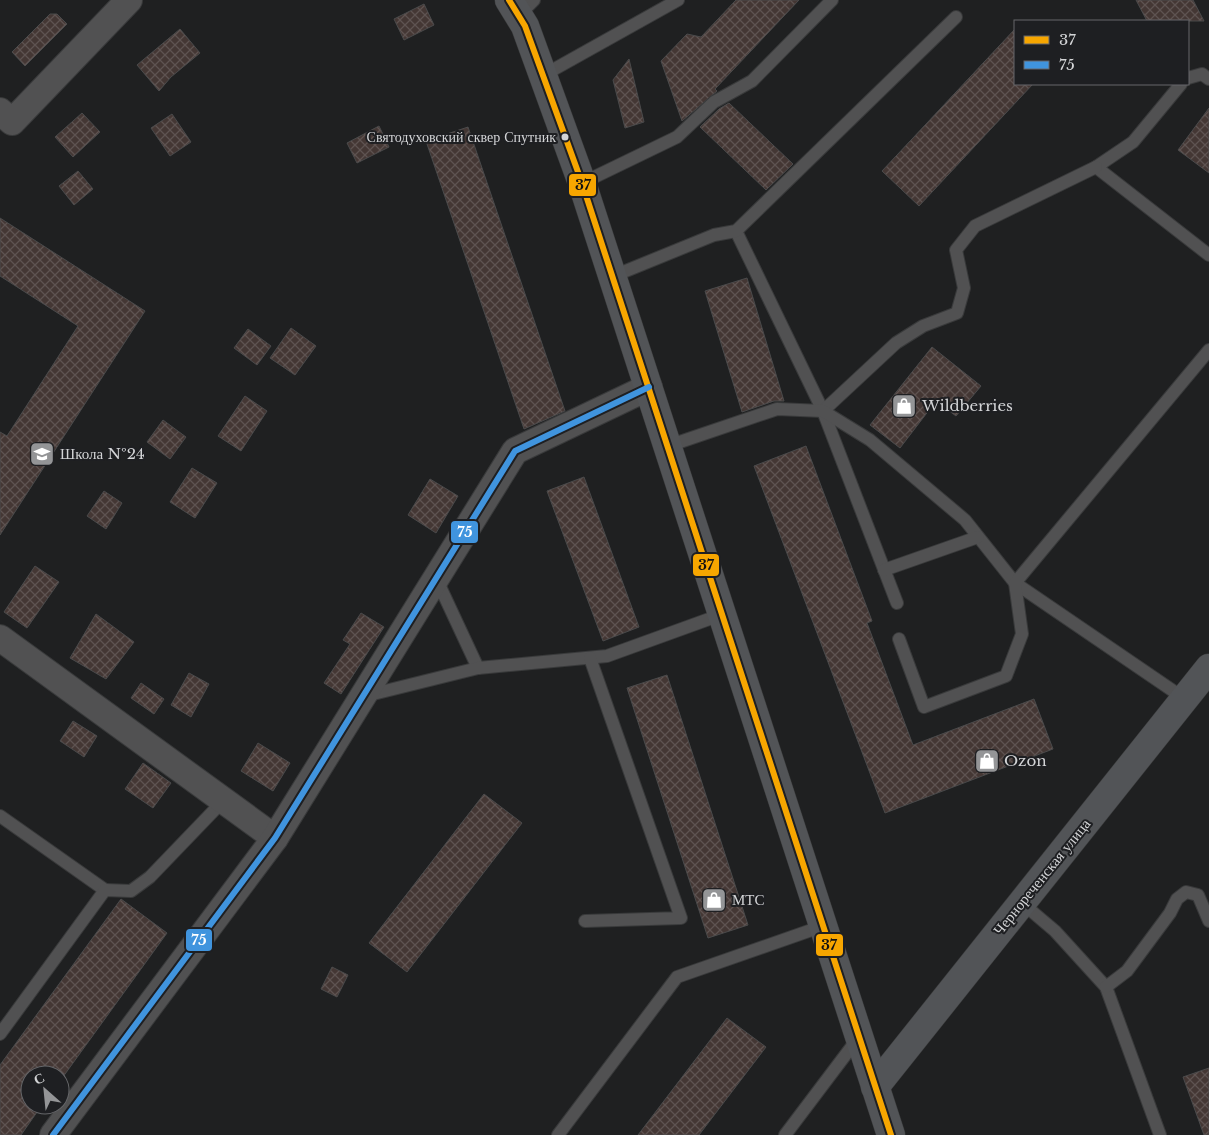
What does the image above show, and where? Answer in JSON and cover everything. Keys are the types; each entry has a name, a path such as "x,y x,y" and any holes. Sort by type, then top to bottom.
{"main road":[{"path":"520,9 542,76 582,183 891,1135"},
{"name":"Чернореченская улица","path":"876,1087 1209,668"}],"street":[{"path":"4,120 129,0"},
{"path":"53,1135 275,838 360,697 515,451 649,387"},
{"path":"0,638 275,838"}],"lane":[{"path":"520,9 534,0"},
{"path":"542,76 678,0"},
{"path":"582,183 677,137 714,102 752,81 832,0"},
{"path":"611,277 714,235 736,231 956,17"},
{"path":"1189,78 1202,74 1209,78"},
{"path":"823,411 896,343 923,326 956,313 964,288 956,250 975,226 1096,167 1133,142 1180,85"},
{"path":"1096,167 1209,255"},
{"path":"736,231 823,411 897,603"},
{"path":"899,639 924,707 1006,676 1022,634 1015,582 1209,350"},
{"path":"668,446 777,408 823,411 870,440 965,520 1015,582 1184,699"},
{"path":"884,570 978,537"},
{"path":"436,577 478,668"},
{"path":"360,697 478,668 608,656 723,614"},
{"path":"585,921 681,918 590,658"},
{"path":"0,816 105,890 131,891 150,877 224,800"},
{"path":"0,1034 105,890"},
{"path":"1106,987 1127,971 1170,913 1177,899 1186,892 1198,895 1209,921"},
{"path":"1022,903 1056,931 1106,987 1160,1135"},
{"path":"558,1135 677,976 824,926"},
{"path":"785,1135 859,1037"}],"building":[{"path":"736,0 799,0 715,89 717,91 682,121 661,61 687,34 701,37"},
{"path":"1136,0 1193,0 1204,21 1189,20 1146,20"},
{"path":"424,4 434,25 404,40 394,19"},
{"path":"50,14 57,14 67,24 25,66 12,52"},
{"path":"180,29 200,53 171,77 159,91 137,65"},
{"path":"1014,30 1014,85 1032,85 919,206 882,171"},
{"path":"629,59 644,122 625,128 613,80"},
{"path":"729,103 793,164 766,190 700,127 719,109"},
{"path":"1209,108 1209,173 1178,150"},
{"path":"82,113 100,132 73,157 55,137"},
{"path":"172,114 191,142 170,156 151,128"},
{"path":"379,126 389,147 357,163 347,143"},
{"path":"468,127 565,411 524,429 426,141"},
{"path":"78,171 93,189 74,205 59,186"},
{"path":"0,218 145,311 0,535 0,432 7,436 78,326 0,276"},
{"path":"747,278 784,401 774,401 742,412 705,291"},
{"path":"291,328 316,346 295,375 270,358"},
{"path":"248,329 271,346 257,365 234,348"},
{"name":"Wildberries","path":"932,347 981,386 956,416 936,401 900,448 870,425"},
{"path":"245,396 267,411 241,451 218,436"},
{"path":"163,420 186,437 170,459 147,442"},
{"path":"806,446 872,621 867,623 913,745 1034,699 1053,749 885,813 754,466"},
{"path":"192,468 217,483 195,518 170,502"},
{"path":"584,477 639,627 603,641 547,491"},
{"path":"430,479 458,496 436,533 408,515"},
{"path":"104,491 122,503 106,529 87,516"},
{"path":"35,566 59,582 27,628 4,612"},
{"path":"361,613 384,627 341,694 324,683 350,644 343,640"},
{"path":"96,614 134,642 106,679 70,658"},
{"path":"189,673 209,684 191,717 171,705"},
{"path":"667,675 748,925 708,938 627,688"},
{"path":"141,683 164,699 154,714 131,698"},
{"path":"73,721 97,736 84,757 60,741"},
{"path":"258,743 290,763 273,791 241,771"},
{"path":"143,763 171,783 153,808 125,789"},
{"path":"484,794 522,823 407,972 369,943"},
{"path":"121,899 167,933 70,1067 70,1065 20,1065 20,1115 35,1115 21,1135 0,1135 0,1065"},
{"path":"332,967 348,975 337,997 321,989"},
{"path":"727,1018 766,1047 699,1135 638,1135"},
{"path":"1209,1068 1209,1135 1204,1135 1183,1077"}],"transit line":[{"name":"37","path":"509,0 525,26 582,183 891,1135"},
{"name":"75","path":"53,1135 275,838 515,451 649,387"}],"place":[{"name":"Святодуховский сквер Спутник","path":"565,137"},
{"name":"Wildberries","path":"904,406"},
{"name":"Школа №24","path":"42,454"},
{"name":"Ozon","path":"987,761"},
{"name":"МТС","path":"714,900"}]}
